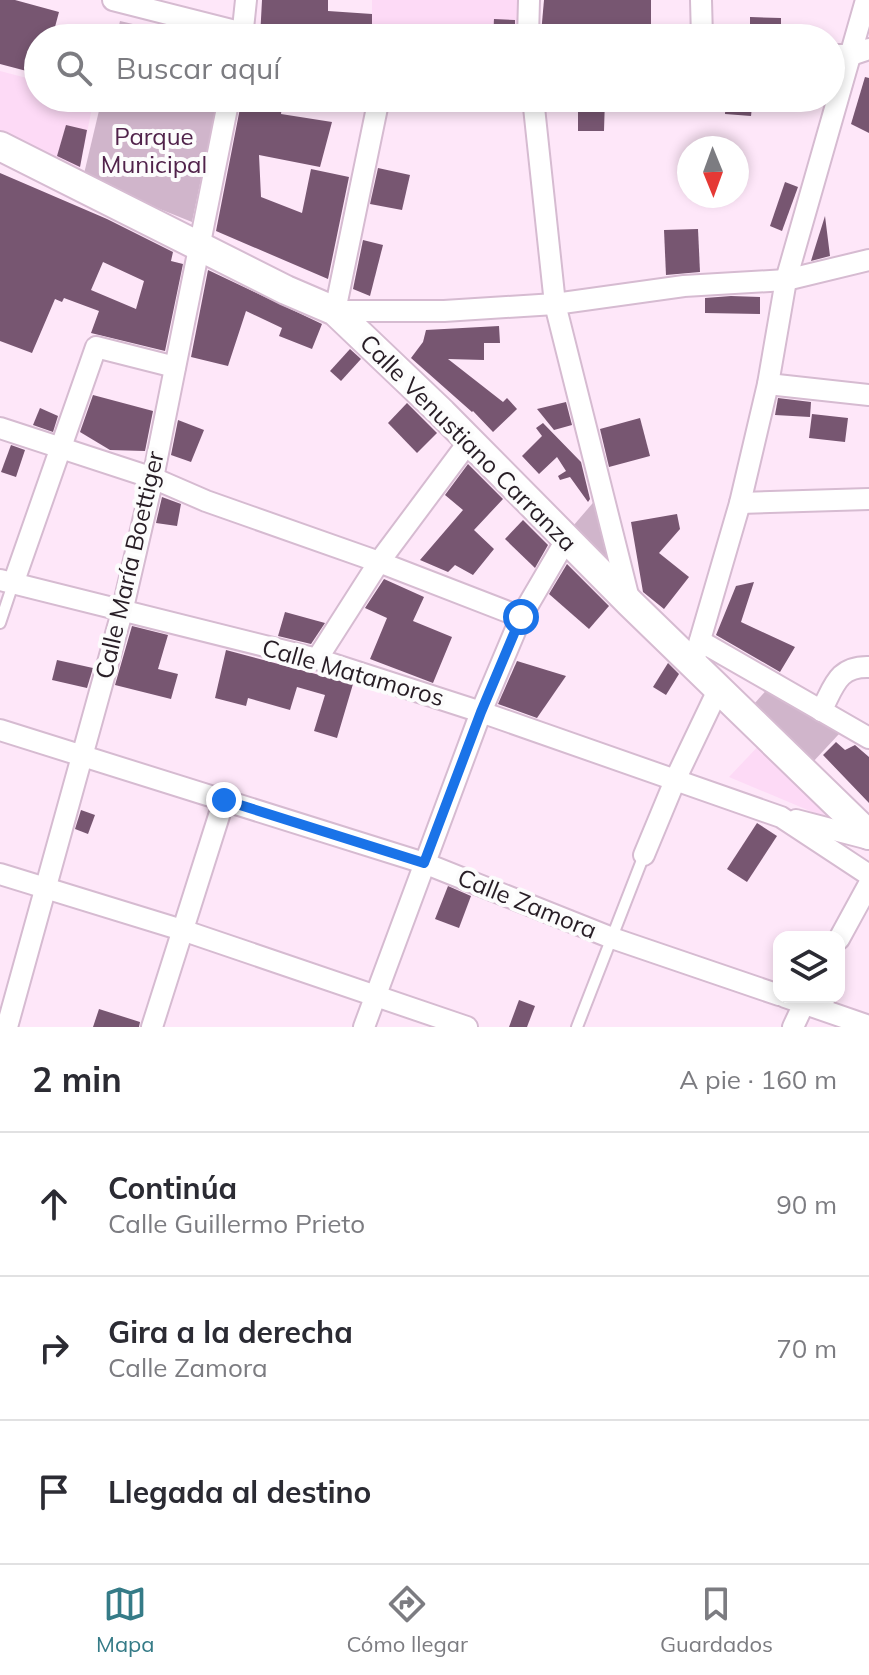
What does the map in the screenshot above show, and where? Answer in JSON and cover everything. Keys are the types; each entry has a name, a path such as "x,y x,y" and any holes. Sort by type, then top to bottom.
{"street":[{"path":"243,24 246,0"},
{"path":"528,24 529,0"},
{"path":"701,0 702,24"},
{"path":"850,53 866,0"},
{"path":"126,2 203,24"},
{"name":"Calle María Boettiger","path":"7,1027 122,612 153,478 226,112"},
{"path":"376,112 335,311 444,311 555,304 684,286 786,280 869,260"},
{"path":"534,112 555,304 630,603"},
{"path":"833,112 786,280 768,384 740,503 697,652 821,711 869,738"},
{"name":"Calle Venustiano Carranza","path":"0,146 286,290 335,311 470,440 630,603 697,652 719,688 869,837"},
{"path":"6,582 96,347 175,367"},
{"path":"768,384 869,395"},
{"path":"0,428 153,478 206,501 379,562 521,617"},
{"path":"317,659 379,562 470,440"},
{"path":"740,503 869,499"},
{"path":"364,1027 481,712 521,617 566,540"},
{"name":"Calle Matamoros","path":"6,582 317,659 676,778 781,817 869,875"},
{"path":"821,711 841,674 859,667 869,667"},
{"path":"644,855 719,688"},
{"name":"Calle Zamora","path":"0,730 424,863 612,938 773,991"},
{"path":"152,1027 224,800"},
{"path":"781,817 869,837"},
{"path":"0,874 182,930 467,1027"},
{"path":"843,931 869,884"},
{"path":"793,1027 794,1003"},
{"name":"Calle Zamora","path":"807,1003 869,1026"}],"lane":[{"path":"0,623 6,582"},
{"path":"577,1027 644,855"}],"shaded area":[{"path":"372,0 522,0 521,24 372,24"},
{"path":"0,71 24,77 24,112 91,112 79,172 0,139"},
{"path":"764,740 838,810 829,819 729,777"}],"green space":[{"name":"Parque Municipal","path":"99,112 215,112 192,222 83,178"},
{"path":"598,497 615,577 567,533"},
{"path":"771,685 839,734 812,763 754,704"}],"building":[{"path":"0,0 15,0 59,12 56,24 24,24 24,70 0,64"},
{"path":"262,0 328,0 328,11 372,14 372,24 261,24"},
{"path":"544,0 651,0 651,24 542,24"},
{"path":"750,17 781,18 781,24 750,24"},
{"path":"494,19 515,20 515,24 494,24"},
{"path":"865,77 869,78 869,133 851,124"},
{"path":"239,112 281,112 332,122 320,167 259,155 261,197 302,213 311,169 349,177 328,279 216,231"},
{"path":"578,112 605,112 604,131 578,131"},
{"path":"725,112 751,112 751,116"},
{"path":"66,125 87,130 80,167 57,156"},
{"path":"378,168 410,175 402,210 370,204"},
{"path":"0,173 107,219 173,252 171,261 183,264 165,351 91,333 99,311 64,298 62,302 55,299 32,353 0,341","holes":["103,262 144,281 136,309 91,290"]},
{"path":"785,182 798,187 782,231 770,226"},
{"path":"825,216 830,256 811,261 814,251"},
{"path":"698,229 700,272 666,275 664,230"},
{"path":"363,240 383,245 370,296 353,289"},
{"path":"208,270 322,324 312,349 279,336 282,328 246,311 228,366 191,357"},
{"path":"760,297 760,314 705,313 705,298"},
{"path":"499,326 500,343 484,343 484,360 448,359 503,402 507,398 517,409 493,432 411,358 423,342 426,330"},
{"path":"350,349 361,359 341,381 330,371"},
{"path":"93,395 153,411 145,451 110,450 80,432"},
{"path":"778,398 811,402 810,417 775,415"},
{"path":"566,402 572,425 554,430 537,409"},
{"path":"407,403 437,433 417,453 388,423"},
{"path":"40,408 58,416 53,432 33,425"},
{"path":"812,414 848,418 845,442 809,438"},
{"path":"640,418 650,456 609,467 600,429"},
{"path":"178,420 204,430 191,462 171,455"},
{"path":"543,423 581,462 590,499 588,502 570,477 560,480 558,476 566,471 557,457 539,474 522,456 542,436 536,428"},
{"path":"11,445 25,450 16,477 1,472"},
{"path":"468,464 503,499 474,530 494,549 473,575 455,565 448,572 420,560 463,510 445,495"},
{"path":"162,497 181,504 177,526 156,523"},
{"path":"677,514 680,529 659,553 689,577 664,609 643,592 631,522"},
{"path":"523,520 548,545 535,568 505,539"},
{"path":"567,564 609,606 589,629 549,594"},
{"path":"384,579 424,597 413,621 452,637 433,683 370,659 387,618 365,608"},
{"path":"754,582 741,622 795,647 780,672 716,635 736,586"},
{"path":"285,612 325,623 311,644 278,636"},
{"path":"132,626 168,635 158,669 178,674 171,699 115,685"},
{"path":"226,650 353,684 337,738 314,731 325,695 297,687 290,710 248,698 246,706 215,698"},
{"path":"57,660 93,668 87,688 52,680"},
{"path":"517,661 566,676 537,718 498,704"},
{"path":"668,663 679,674 666,695 653,687"},
{"path":"836,742 845,750 855,745 869,757 869,803 823,755"},
{"path":"81,810 95,815 88,834 75,829"},
{"path":"757,823 777,836 747,882 727,869"},
{"path":"448,886 471,896 459,928 435,919"},
{"path":"519,1000 535,1006 527,1027 509,1027"},
{"path":"99,1009 140,1022 139,1027 93,1027"}],"route":[{"path":"224,800 424,863 521,617"}]}
